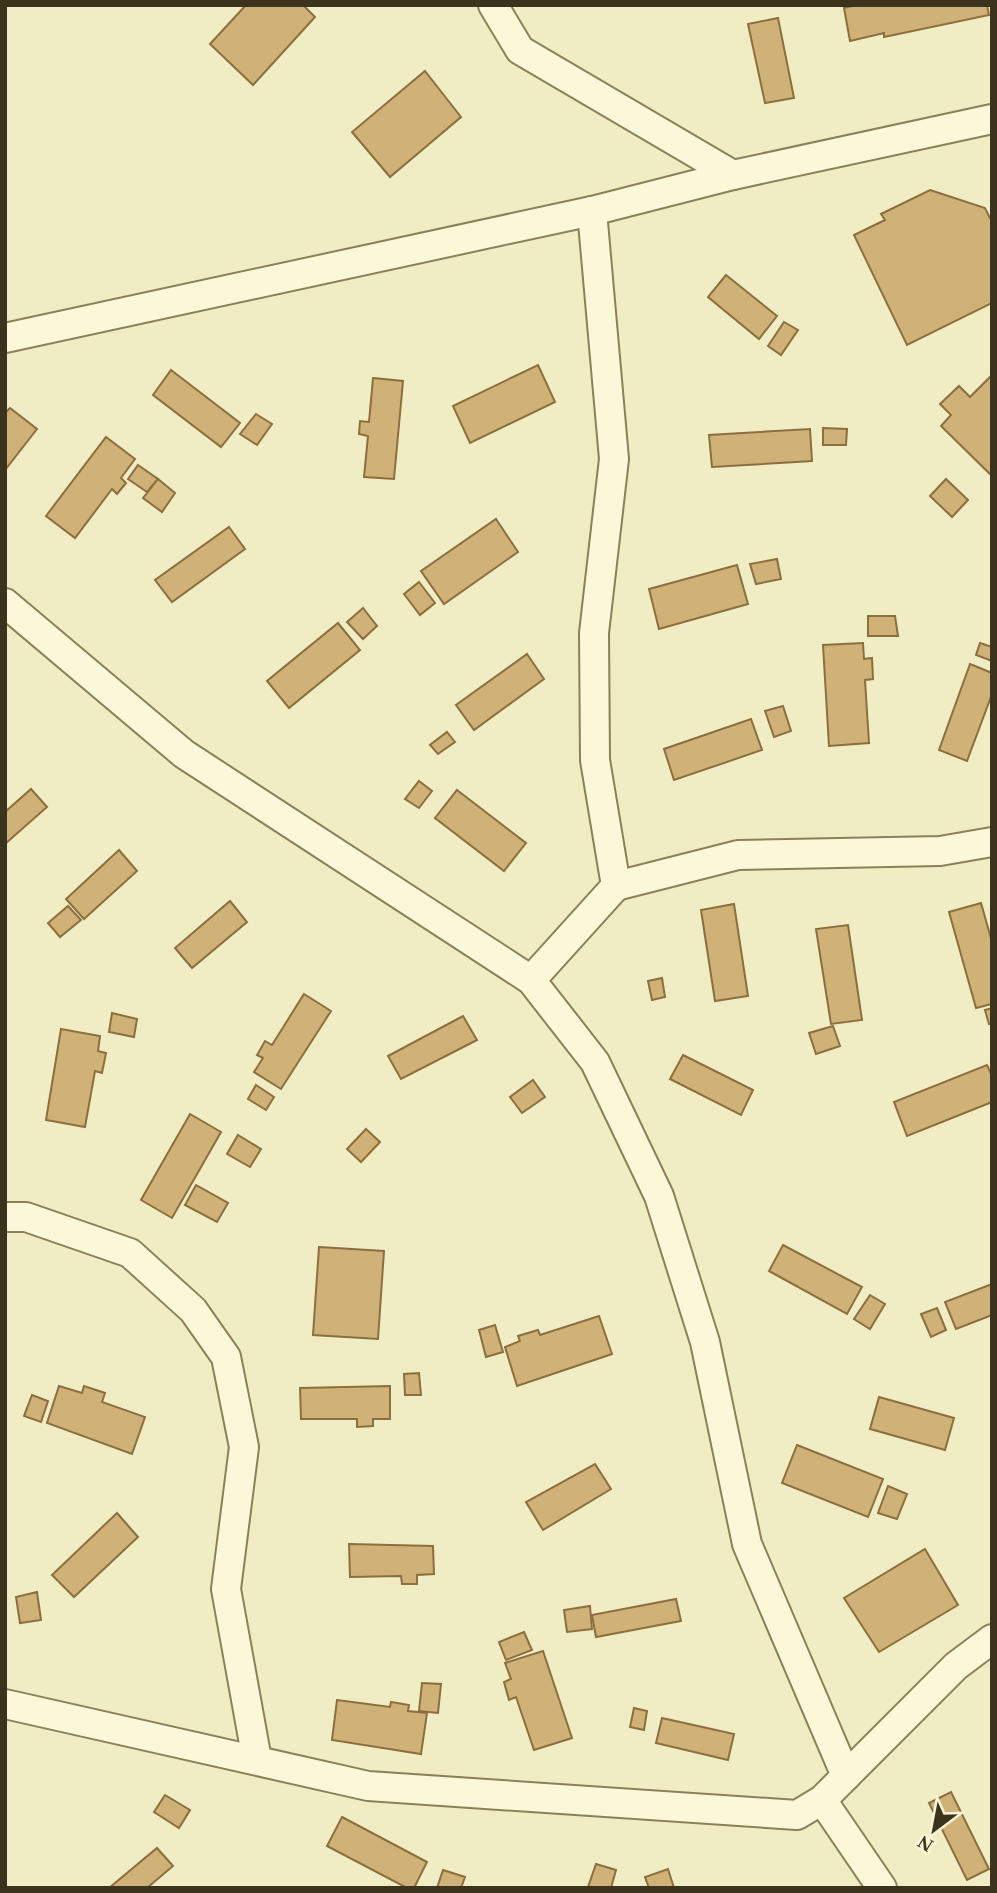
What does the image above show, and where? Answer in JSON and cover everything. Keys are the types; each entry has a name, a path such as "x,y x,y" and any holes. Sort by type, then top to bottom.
{"lane":[{"path":"493,5 520,50 733,175"},
{"path":"5,338 592,211 733,175 992,119"},
{"path":"592,211 614,459 594,633 595,760 616,886"},
{"path":"5,603 184,754 531,980 595,1062 659,1196 705,1342 747,1545 846,1776"},
{"path":"531,980 616,886 738,855 940,851 992,842"},
{"path":"5,1217 26,1217 130,1253 193,1310 226,1357 244,1447 226,1589 257,1760"},
{"path":"5,1704 368,1786 797,1815 822,1800 956,1666 992,1639"},
{"path":"822,1800 882,1888"}],"building":[{"path":"246,5 303,5 315,17 253,85 210,44"},
{"path":"856,5 987,5 989,15 884,37 884,33 850,41 844,8"},
{"path":"778,18 794,98 765,103 748,24"},
{"path":"425,71 461,117 390,177 352,132"},
{"path":"930,190 985,208 992,222 992,303 907,345 854,235 885,220 881,214"},
{"path":"726,275 777,316 759,339 708,297"},
{"path":"784,322 798,330 781,355 768,346"},
{"path":"538,365 555,402 470,443 453,406"},
{"path":"171,370 240,423 221,447 153,395"},
{"path":"992,375 992,476 941,426 951,415 940,404 959,386 970,397"},
{"path":"373,378 403,381 394,479 364,477 368,436 359,434 360,421 369,422"},
{"path":"10,408 37,429 5,470 5,413"},
{"path":"256,414 272,424 257,445 240,434"},
{"path":"823,428 847,429 846,445 823,445"},
{"path":"810,429 812,461 712,467 709,435"},
{"path":"106,437 135,459 121,478 126,483 117,494 112,489 75,538 46,516"},
{"path":"138,465 158,479 147,492 128,479"},
{"path":"158,479 175,493 162,512 143,498"},
{"path":"946,479 968,500 952,517 930,496"},
{"path":"496,519 518,552 444,604 421,571"},
{"path":"229,527 245,549 172,602 155,580"},
{"path":"777,559 781,579 756,584 750,564"},
{"path":"737,565 748,604 659,629 649,589"},
{"path":"419,582 435,603 420,615 404,594"},
{"path":"363,608 377,626 363,639 347,622"},
{"path":"868,616 895,616 898,636 868,636"},
{"path":"338,623 360,650 289,708 267,681"},
{"path":"863,643 864,659 872,658 873,679 865,680 869,743 829,746 823,645"},
{"path":"980,643 992,647 992,661 976,655"},
{"path":"527,654 544,679 474,730 456,705"},
{"path":"970,664 992,673 992,694 967,761 939,750"},
{"path":"783,706 791,731 774,737 765,711"},
{"path":"751,719 762,750 674,780 664,749"},
{"path":"447,732 455,742 438,754 430,745"},
{"path":"419,781 432,791 419,808 405,799"},
{"path":"31,789 47,807 5,844 5,812"},
{"path":"457,790 526,843 504,871 435,818"},
{"path":"119,850 137,871 84,919 66,899"},
{"path":"230,901 247,922 192,968 175,948"},
{"path":"981,903 992,942 992,1004 976,1008 949,912"},
{"path":"734,904 748,996 715,1001 701,910"},
{"path":"68,906 81,920 60,937 48,923"},
{"path":"848,925 862,1020 831,1024 816,929"},
{"path":"662,978 665,997 652,1000 648,981"},
{"path":"304,994 331,1011 281,1089 254,1072 263,1058 257,1055 265,1041 272,1045"},
{"path":"992,1008 992,1024 989,1024 985,1010"},
{"path":"112,1013 137,1019 134,1037 109,1032"},
{"path":"463,1016 477,1040 401,1079 388,1056"},
{"path":"833,1026 840,1046 816,1054 809,1033"},
{"path":"61,1029 100,1036 98,1051 106,1053 102,1073 95,1071 85,1127 46,1120"},
{"path":"683,1055 753,1090 741,1115 670,1079"},
{"path":"987,1065 992,1076 992,1102 907,1136 894,1102"},
{"path":"533,1080 545,1097 522,1113 510,1097"},
{"path":"256,1085 274,1097 266,1110 248,1099"},
{"path":"190,1114 221,1132 172,1218 141,1200"},
{"path":"366,1129 380,1142 361,1162 347,1149"},
{"path":"238,1135 261,1149 250,1167 227,1154"},
{"path":"196,1185 228,1203 217,1222 185,1205"},
{"path":"783,1245 862,1287 847,1314 769,1271"},
{"path":"319,1247 384,1251 378,1339 313,1335"},
{"path":"992,1284 992,1315 956,1329 945,1302"},
{"path":"870,1295 885,1304 870,1329 854,1319"},
{"path":"937,1308 946,1330 931,1337 921,1314"},
{"path":"599,1316 612,1354 517,1386 505,1347 520,1341 518,1336 538,1330 540,1335"},
{"path":"495,1325 503,1352 486,1357 479,1330"},
{"path":"419,1373 421,1395 405,1395 404,1374"},
{"path":"59,1386 82,1393 84,1386 105,1393 102,1402 145,1417 132,1454 47,1423"},
{"path":"390,1386 390,1419 373,1419 373,1426 357,1427 357,1419 301,1419 300,1388"},
{"path":"32,1395 48,1401 41,1422 24,1416"},
{"path":"879,1397 954,1418 945,1450 870,1429"},
{"path":"797,1445 883,1479 868,1517 782,1483"},
{"path":"595,1464 611,1489 543,1530 526,1502"},
{"path":"888,1486 907,1494 897,1519 878,1513"},
{"path":"117,1513 138,1537 74,1597 52,1575"},
{"path":"349,1544 433,1546 434,1574 417,1575 417,1584 402,1584 401,1576 350,1577"},
{"path":"925,1549 958,1605 879,1652 844,1598"},
{"path":"37,1592 41,1620 20,1623 16,1597"},
{"path":"676,1599 681,1621 596,1637 592,1615"},
{"path":"590,1606 592,1629 567,1632 564,1610"},
{"path":"524,1632 532,1650 506,1660 499,1642"},
{"path":"543,1651 572,1738 534,1750 516,1697 509,1700 504,1682 511,1679 505,1663"},
{"path":"422,1683 441,1684 438,1713 419,1711"},
{"path":"337,1700 390,1707 391,1702 409,1705 408,1711 427,1713 421,1754 332,1740"},
{"path":"634,1708 647,1711 644,1730 630,1727"},
{"path":"662,1718 734,1734 728,1760 656,1743"},
{"path":"951,1792 989,1869 967,1880 929,1803"},
{"path":"165,1795 190,1810 179,1828 154,1812"},
{"path":"342,1817 427,1862 414,1888 407,1888 327,1846"},
{"path":"157,1848 173,1866 147,1888 109,1888"},
{"path":"596,1864 616,1870 611,1888 588,1887"},
{"path":"668,1869 674,1888 649,1888 645,1877"},
{"path":"443,1870 465,1877 461,1888 437,1888"}]}
